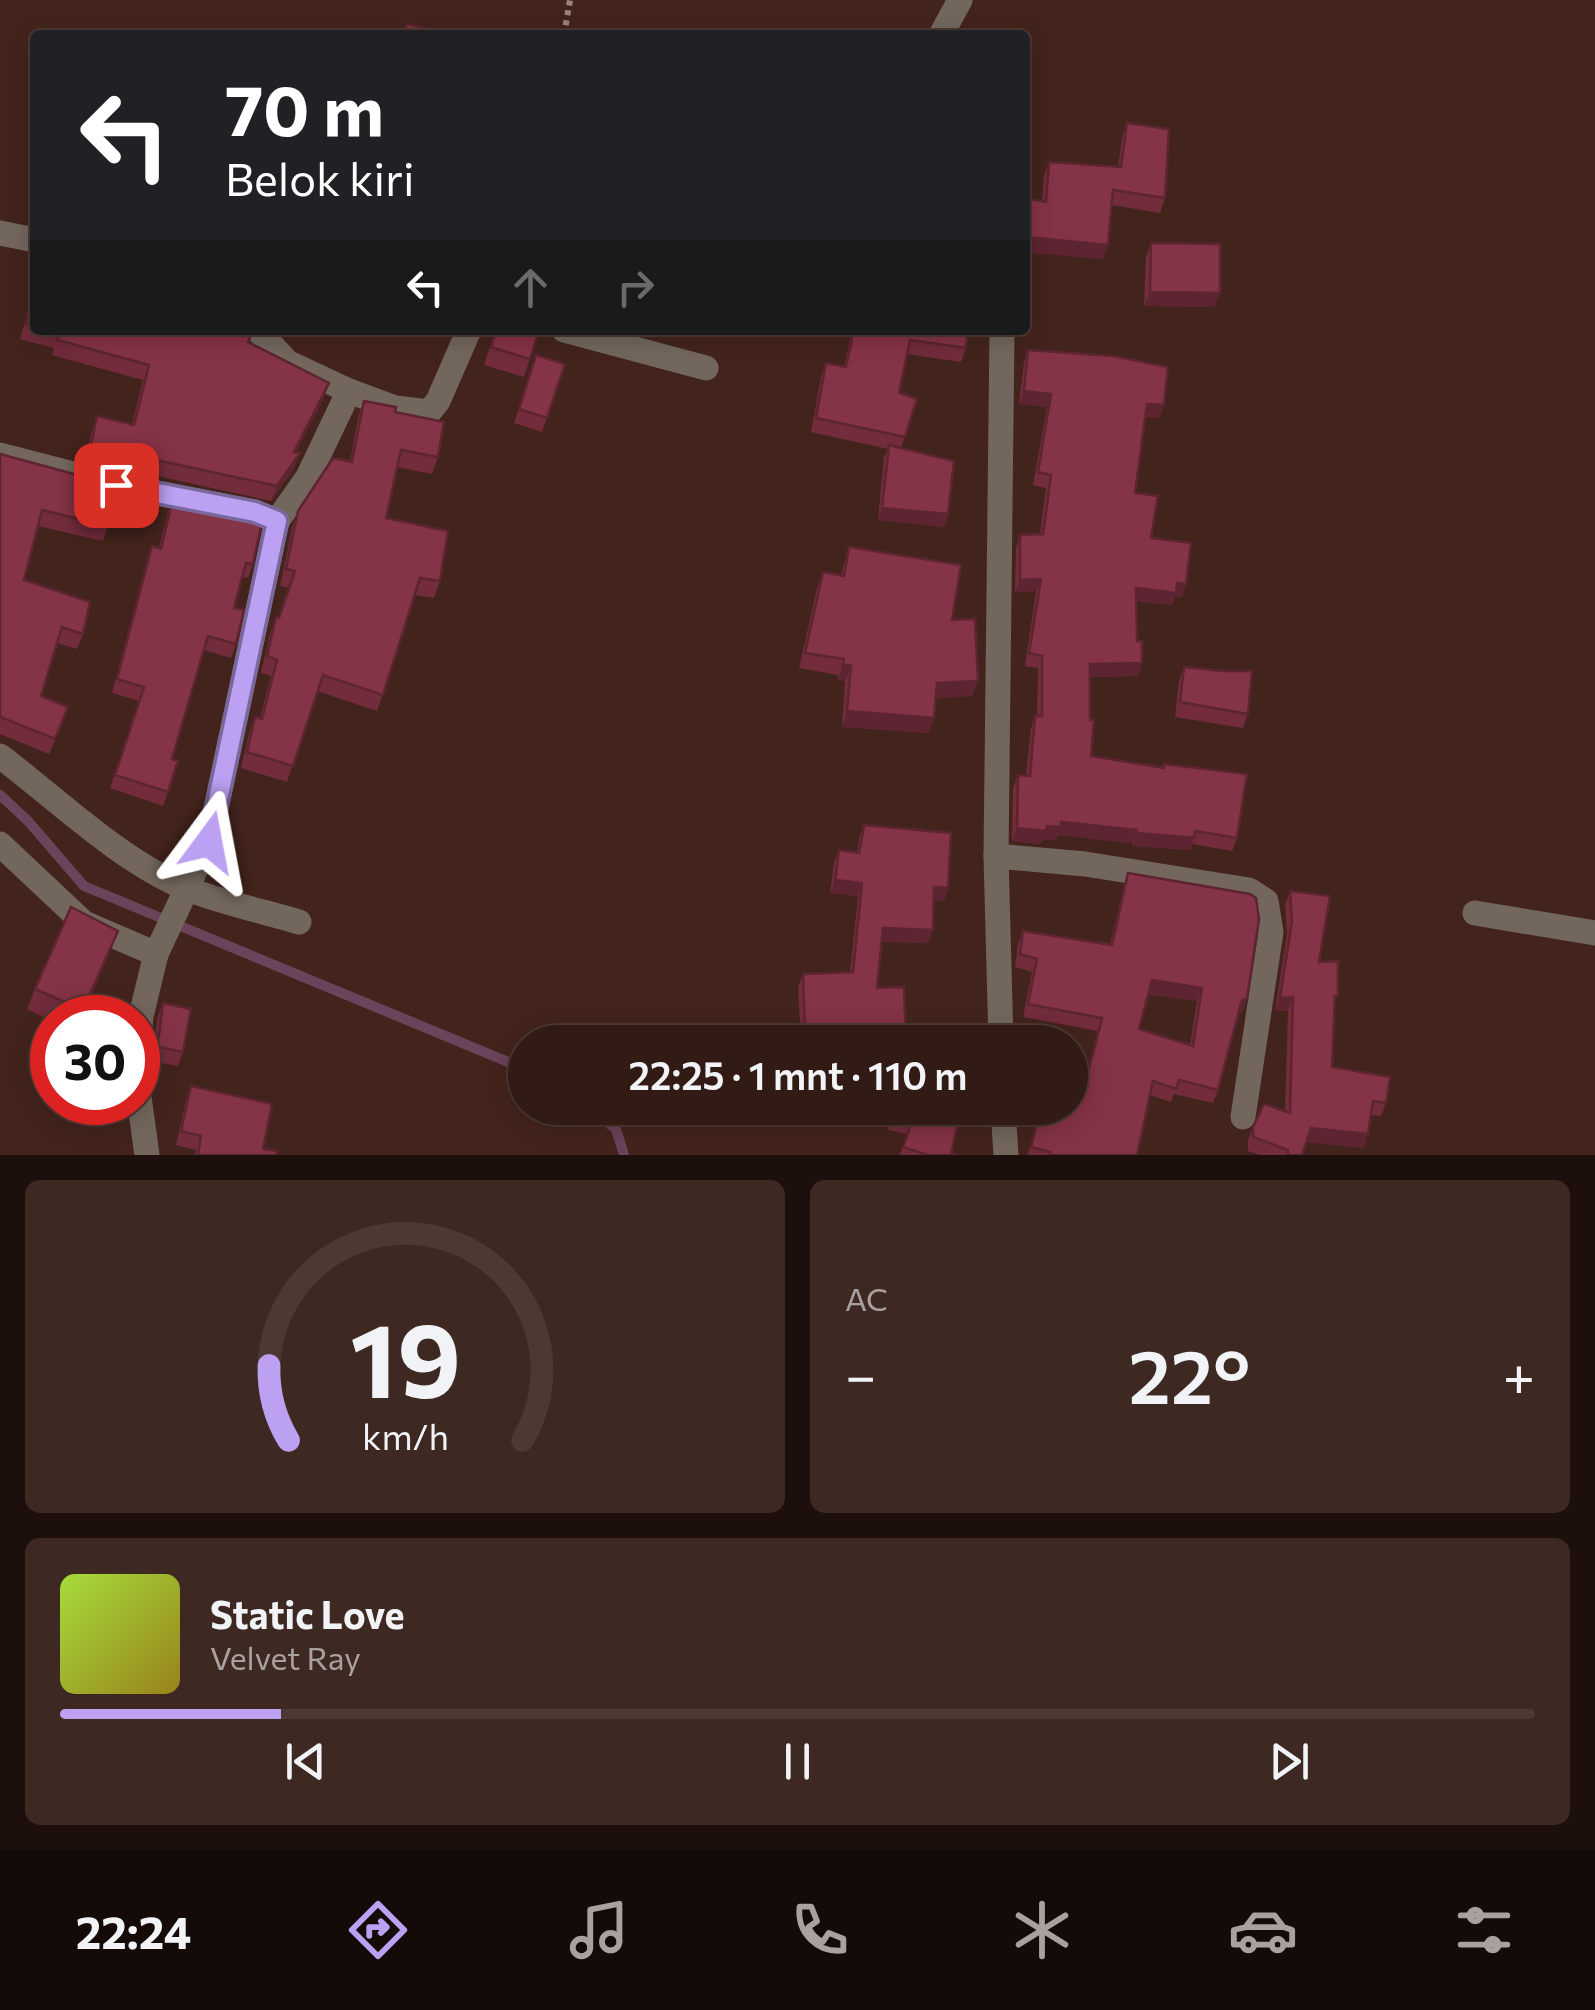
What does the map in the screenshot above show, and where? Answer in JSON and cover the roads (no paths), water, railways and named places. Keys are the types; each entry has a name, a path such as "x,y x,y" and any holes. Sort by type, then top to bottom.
{"street":[{"path":"944,30 960,0"},
{"path":"0,233 30,239"},
{"path":"262,335 286,362 394,408 429,412 438,401 467,335"},
{"path":"583,335 706,368"},
{"path":"1001,1025 996,856 1002,335"},
{"path":"146,995 156,954 209,842 277,521 308,478 349,391"},
{"path":"0,456 116,485 255,512 277,521"},
{"path":"0,756 184,897 298,922"},
{"path":"0,844 84,923 156,954"},
{"path":"996,856 1085,864 1249,890 1266,902 1271,932 1243,1117"},
{"path":"1475,914 1595,933"},
{"path":"143,1125 147,1155"},
{"path":"1005,1125 1006,1155"}],"waterway":[{"path":"0,795 84,886 508,1062"},
{"path":"611,1125 616,1129 624,1155"}]}
